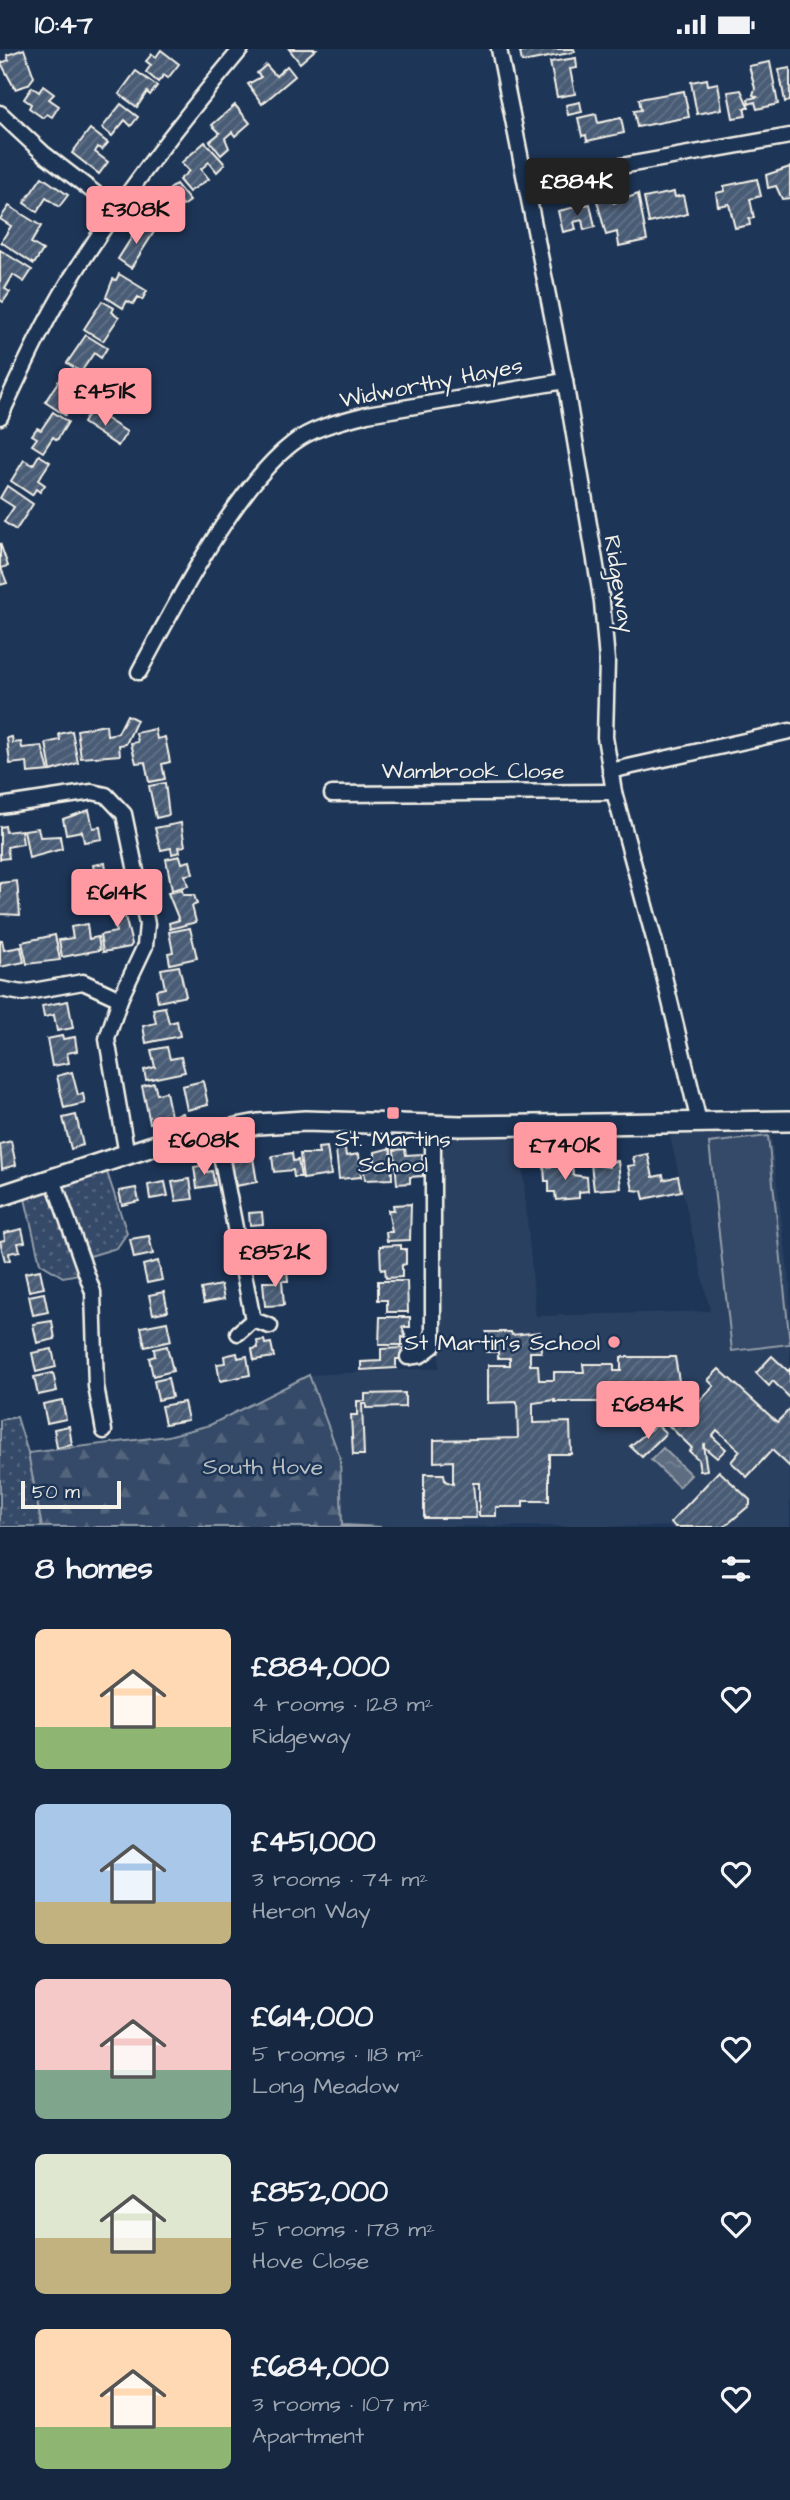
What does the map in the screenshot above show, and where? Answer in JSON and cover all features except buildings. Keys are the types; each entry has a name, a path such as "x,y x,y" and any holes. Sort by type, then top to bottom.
{"street":[{"path":"0,417 43,327 117,209 241,49"},
{"name":"Ridgeway","path":"499,49 565,381 606,631 605,737 610,771 699,1122"},
{"path":"0,113 43,153 117,209"},
{"path":"526,183 790,136"},
{"name":"Widworthy Hayes","path":"139,672 190,581 243,499 291,445 336,422 367,414 565,381"},
{"path":"610,771 790,731"},
{"path":"0,806 92,792 106,795 124,814 147,924 145,946 120,999 107,1039 127,1155"},
{"name":"Wambrook Close","path":"332,794 614,792"},
{"path":"0,989 22,993 83,982 120,999"},
{"path":"0,1196 168,1141 216,1130 305,1121 433,1125 790,1121"},
{"path":"408,1357 421,1355 433,1346 433,1125"},
{"path":"216,1130 253,1320"},
{"path":"53,1179 93,1292 96,1386 104,1431"},
{"path":"253,1320 270,1326"},
{"path":"238,1333 253,1320"}],"shaded area":[{"name":"St Martin's School","path":"770,1128 790,1285 790,1527 342,1526 340,1458 309,1375 439,1368 439,1135 520,1139 536,1316 710,1311 670,1136"}],"green space":[{"path":"768,1136 790,1344 732,1351 709,1143"},
{"path":"104,1163 127,1233 117,1248 90,1256 86,1247 79,1251 79,1274 63,1277 40,1263 23,1190"},
{"name":"South Hove","path":"309,1375 340,1458 342,1525 381,1527 42,1527 28,1453 168,1436 210,1425"},
{"path":"17,1417 28,1453 42,1527 0,1527 0,1420"}],"water":[{"path":"663,1448 691,1475 679,1487 651,1460"}],"place":[{"name":"St. Martins School","path":"393,1113"},
{"name":"St Martin's School","path":"614,1342"}]}
